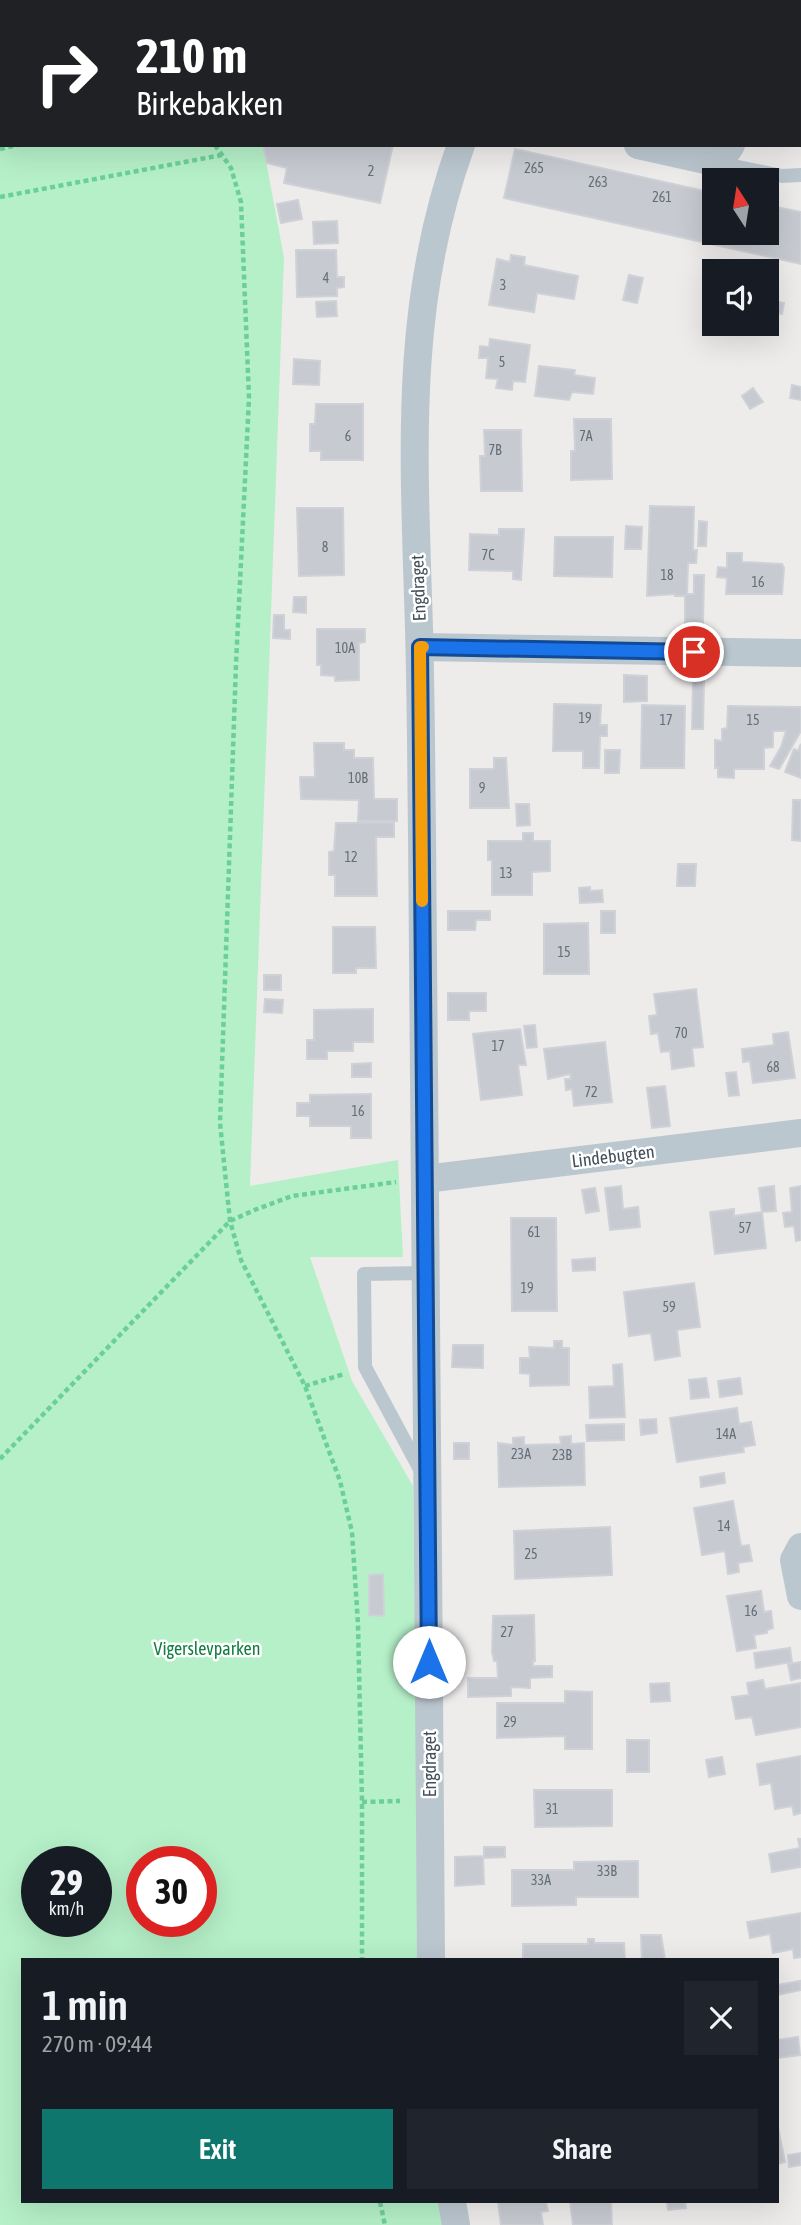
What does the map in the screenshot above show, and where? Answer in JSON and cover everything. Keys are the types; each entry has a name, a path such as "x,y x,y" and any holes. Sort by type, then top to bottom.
{"street":[{"name":"Engdraget","path":"431,1958 420,647 413,445 416,366 425,280 443,194 460,147"},
{"path":"657,147 725,154"},
{"path":"420,647 801,653"},
{"name":"Lindebugten","path":"425,1179 801,1133"},
{"path":"801,1547 794,1560 801,1596"},
{"path":"452,2203 456,2225"}],"lane":[{"path":"725,154 782,176 801,175"},
{"path":"426,1273 364,1274 365,1367 427,1482"}],"path":[{"path":"216,147 231,168 241,202 249,398 236,664 220,1123 230,1222 241,1260 305,1386 340,1482 352,1532 358,1624 362,1958"},
{"path":"0,198 222,155"},
{"path":"0,1459 230,1222 292,1196 425,1179"},
{"path":"305,1386 365,1367"},
{"path":"362,1802 429,1800"},
{"path":"380,2203 385,2225"}],"green space":[{"name":"Vigerslevparken","path":"0,147 263,147 284,258 250,1186 398,1160 403,1257 310,1257 352,1381 413,1486 420,1958 21,1958 21,2203 439,2203 443,2225 0,2225"}],"building":[{"path":"263,147 393,147 380,203 284,183 287,168 267,163"},
{"path":"515,149 702,190 702,242 504,198"},
{"path":"298,200 302,219 281,223 277,204"},
{"path":"779,208 801,212 801,264 716,245 779,245"},
{"path":"337,221 338,243 314,244 313,222"},
{"path":"296,250 336,250 337,277 344,277 344,287 337,288 337,296 297,297"},
{"path":"511,255 525,257 524,265 578,276 574,299 537,293 534,312 489,305 497,259 510,262"},
{"path":"629,275 643,278 637,303 623,300"},
{"path":"336,301 337,316 317,317 316,302"},
{"path":"779,302 784,303 782,314 779,313"},
{"path":"490,339 530,345 525,382 513,381 512,390 496,388 498,379 486,378 488,358 479,358 480,346 489,347"},
{"path":"294,359 320,361 319,385 293,384"},
{"path":"539,366 575,370 574,375 595,378 593,394 572,392 569,400 535,396"},
{"path":"792,385 801,387 801,400 790,398"},
{"path":"753,388 763,402 750,409 742,396"},
{"path":"316,404 363,404 363,460 321,460 321,451 310,451 310,424 315,424"},
{"path":"574,419 611,419 612,479 571,480 571,451 575,451"},
{"path":"484,430 521,430 522,491 481,491 480,456 485,456"},
{"path":"650,506 694,507 693,550 697,550 696,563 688,563 687,594 694,594 694,575 704,575 703,623 685,623 685,596 647,596"},
{"path":"297,508 343,508 344,575 299,576"},
{"path":"699,521 707,522 706,546 698,546"},
{"path":"626,526 642,527 641,549 625,549"},
{"path":"499,529 524,529 521,580 513,579 513,571 469,570 470,534 499,535"},
{"path":"555,537 613,537 612,577 554,576"},
{"path":"727,553 742,553 742,562 782,564 782,594 726,594 727,578 717,577 718,567 727,568"},
{"path":"294,597 306,597 306,613 293,612"},
{"path":"274,615 284,615 284,630 290,630 290,639 273,638"},
{"path":"317,629 365,629 365,642 359,643 359,680 335,681 335,676 321,675 321,665 317,665"},
{"path":"624,675 647,676 647,701 624,702"},
{"path":"693,680 704,681 703,729 692,729"},
{"path":"554,704 601,705 600,725 607,725 607,736 600,736 599,768 583,768 583,751 553,751"},
{"path":"642,705 685,706 684,768 641,768"},
{"path":"728,706 801,707 801,731 779,769 770,766 781,747 786,731 773,731 773,747 764,748 764,769 734,769 734,778 718,777 718,768 715,768 715,740 722,741 722,729 727,728"},
{"path":"314,743 344,743 344,750 354,750 354,758 373,758 374,799 397,799 397,821 358,821 359,800 301,799 300,777 315,777"},
{"path":"801,744 801,778 785,772 794,749 798,751"},
{"path":"605,750 620,750 619,773 605,773"},
{"path":"494,758 506,758 509,808 470,808 470,769 494,769"},
{"path":"793,800 801,800 801,841 792,840"},
{"path":"516,804 529,804 530,825 517,826"},
{"path":"394,822 394,837 376,837 377,896 335,896 335,875 329,875 329,852 334,851 336,823"},
{"path":"523,833 533,833 533,841 550,841 550,871 532,872 532,895 492,895 492,860 488,860 488,841 523,841"},
{"path":"678,864 696,864 695,886 677,886"},
{"path":"590,887 590,891 602,890 603,902 580,903 579,888"},
{"path":"448,911 490,911 490,920 476,920 475,930 448,930"},
{"path":"601,911 615,911 615,933 601,933"},
{"path":"588,923 589,974 544,974 544,924"},
{"path":"333,927 375,927 376,968 356,968 356,973 333,973"},
{"path":"264,975 281,975 281,990 264,990"},
{"path":"696,989 703,1047 692,1048 694,1066 672,1069 670,1051 661,1052 658,1033 651,1034 649,1016 657,1015 654,994"},
{"path":"448,993 486,993 486,1011 469,1011 469,1020 448,1020"},
{"path":"265,999 283,1000 282,1013 264,1012"},
{"path":"373,1009 373,1042 353,1042 353,1051 327,1051 327,1059 307,1059 307,1040 314,1040 314,1010"},
{"path":"535,1025 537,1047 527,1048 524,1026"},
{"path":"520,1029 526,1065 518,1065 522,1095 481,1100 473,1034"},
{"path":"788,1032 795,1078 753,1083 750,1061 743,1062 742,1049 774,1045 773,1034"},
{"path":"605,1042 612,1102 574,1106 572,1089 566,1090 565,1079 571,1079 570,1074 548,1079 544,1049"},
{"path":"371,1063 371,1077 352,1077 352,1064"},
{"path":"736,1072 739,1095 729,1096 726,1073"},
{"path":"665,1086 670,1126 652,1128 647,1088"},
{"path":"371,1094 371,1138 351,1138 351,1126 310,1126 310,1116 297,1116 297,1103 310,1103 310,1095"},
{"path":"621,1186 623,1209 638,1207 640,1227 610,1230 605,1188"},
{"path":"774,1186 776,1211 762,1212 759,1188"},
{"path":"801,1186 801,1240 796,1241 794,1226 785,1227 783,1213 792,1212 790,1188"},
{"path":"595,1188 599,1211 586,1213 582,1190"},
{"path":"734,1209 734,1216 762,1212 766,1248 715,1254 710,1212"},
{"path":"511,1218 556,1218 557,1311 512,1311"},
{"path":"595,1258 595,1270 573,1271 572,1260"},
{"path":"694,1283 700,1327 677,1330 680,1356 655,1360 651,1333 629,1336 624,1292"},
{"path":"554,1341 562,1341 562,1348 569,1348 569,1385 530,1386 530,1374 520,1373 520,1358 530,1358 529,1347 554,1348"},
{"path":"453,1345 483,1345 483,1368 452,1367"},
{"path":"622,1364 625,1417 590,1418 589,1387 614,1386 613,1365"},
{"path":"706,1378 709,1397 691,1399 689,1380"},
{"path":"740,1378 742,1394 720,1397 718,1381"},
{"path":"737,1408 739,1424 751,1422 755,1445 743,1447 744,1452 677,1462 670,1418"},
{"path":"656,1419 657,1433 641,1435 640,1420"},
{"path":"624,1424 624,1440 587,1441 586,1425"},
{"path":"571,1436 571,1444 584,1443 585,1485 499,1487 498,1443 513,1445 513,1438 524,1437 524,1445 561,1444 560,1437"},
{"path":"454,1443 469,1443 469,1459 454,1459"},
{"path":"724,1473 725,1483 701,1487 700,1477"},
{"path":"733,1501 741,1546 749,1545 752,1561 738,1563 739,1572 728,1574 725,1551 702,1555 694,1508"},
{"path":"610,1527 612,1575 515,1579 514,1531"},
{"path":"383,1574 384,1616 369,1615 369,1575"},
{"path":"761,1591 764,1612 771,1611 773,1628 767,1630 767,1633 754,1635 756,1648 737,1651 727,1596"},
{"path":"534,1615 533,1666 552,1666 552,1677 530,1678 530,1688 511,1687 511,1696 468,1697 468,1678 498,1678 497,1661 494,1661 492,1652 493,1616"},
{"path":"790,1648 792,1662 756,1668 754,1653"},
{"path":"801,1662 801,1678 791,1680 788,1664"},
{"path":"763,1680 765,1689 801,1683 801,1727 756,1735 752,1717 736,1719 732,1697 749,1695 747,1683"},
{"path":"669,1683 670,1701 651,1702 650,1684"},
{"path":"565,1691 592,1692 592,1749 565,1749 565,1736 497,1738 497,1703 565,1703"},
{"path":"627,1740 649,1740 649,1772 627,1772"},
{"path":"801,1756 801,1813 794,1815 792,1806 775,1809 771,1783 760,1785 757,1764"},
{"path":"722,1757 725,1774 709,1777 706,1760"},
{"path":"534,1790 612,1790 612,1826 535,1827"},
{"path":"798,1839 801,1839 801,1867 772,1872 769,1854 800,1848"},
{"path":"484,1847 505,1847 505,1857 484,1858"},
{"path":"483,1856 484,1884 455,1886 455,1857"},
{"path":"638,1861 638,1897 576,1897 576,1905 512,1906 512,1870 574,1870 574,1862"},
{"path":"801,1913 801,1957 794,1958 793,1949 773,1953 770,1934 750,1938 747,1922"},
{"path":"641,1935 661,1935 665,1958 642,1958"},
{"path":"588,1939 594,1939 594,1943 624,1943 625,1958 523,1958 523,1944 588,1944"},
{"path":"800,1981 801,1990 779,1995 779,1985"},
{"path":"798,2037 800,2055 779,2058 779,2040"},
{"path":"779,2133 785,2162 779,2164"},
{"path":"801,2153 801,2165 789,2167 788,2155"},
{"path":"498,2203 546,2203 548,2211 541,2212 543,2225 501,2225"},
{"path":"570,2203 611,2203 612,2225 573,2225"},
{"path":"667,2203 685,2203 686,2208 668,2210"}],"slow traffic":[{"path":"422,901 420,647 423,647"}],"route":[{"path":"429,1662 420,647 694,652"}]}
